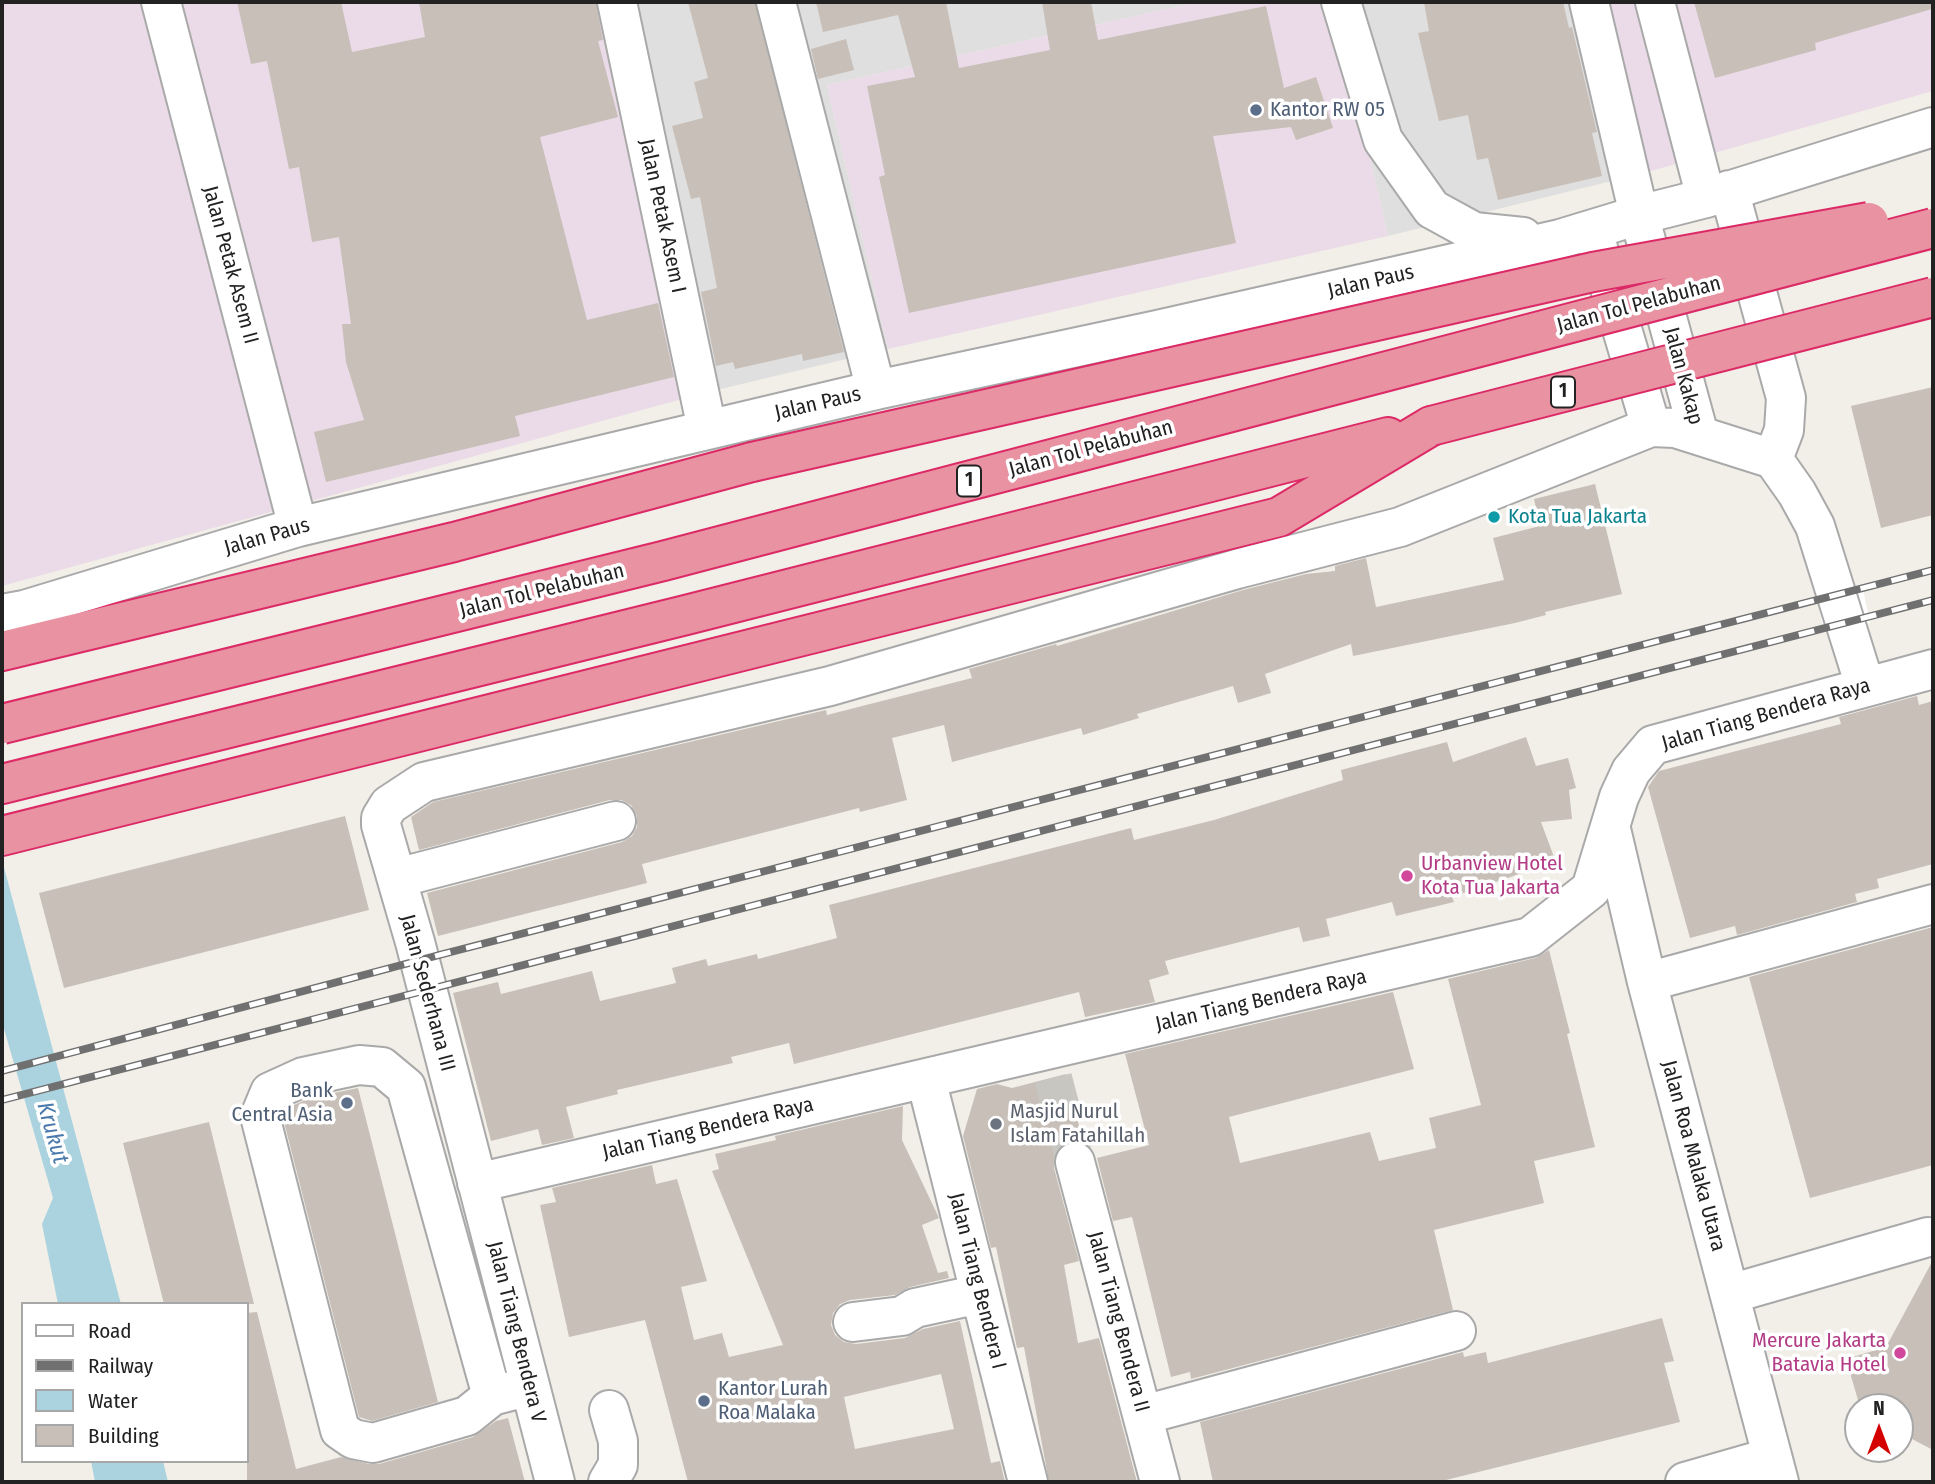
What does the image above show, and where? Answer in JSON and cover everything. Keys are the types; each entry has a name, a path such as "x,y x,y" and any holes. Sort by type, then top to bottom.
{"highway":[{"path":"2,651 454,542 766,459 1593,272 1933,212"},
{"name":"Jalan Tol Pelabuhan","path":"2,724 663,561 1933,228"},
{"name":"1","path":"2,784 699,612 1933,297"},
{"path":"2,836 1279,517 1431,426"}],"street":[{"name":"Jalan Petak Asem II","path":"161,2 298,527"},
{"name":"Jalan Petak Asem I","path":"617,2 707,429"},
{"path":"776,2 876,390"},
{"path":"1341,2 1383,140 1432,209 1474,232 1576,234 1651,427 1675,428 1699,435"},
{"name":"Jalan Kakap","path":"1589,2 1639,215 1699,435 1773,459"},
{"path":"1655,2 1786,398 1784,430 1773,459 1797,493 1815,526 1865,686"},
{"name":"Jalan Paus","path":"2,614 24,610 298,527 876,390 1171,327 1576,234 1718,194 1933,127"},
{"name":"Jalan Sederhana III","path":"477,1183 381,825 381,818 389,805 424,782 830,686 1224,573 1400,527 1651,427"},
{"name":"Jalan Tiang Bendera Raya","path":"477,1183 926,1079 1050,1064 1530,937 1591,889 1619,797 1631,771 1653,745 1933,668"},
{"path":"397,878 616,821"},
{"name":"Jalan Roa Malaka Utara","path":"1611,828 1647,982 1776,1469"},
{"path":"1647,982 1933,904"},
{"path":"492,1396 406,1087 382,1067 359,1065 303,1077 270,1092 260,1115 340,1430 353,1439 373,1443 467,1416 492,1396 530,1386"},
{"path":"406,1087 449,1077"},
{"name":"Jalan Tiang Bendera I","path":"926,1079 1028,1482"},
{"name":"Jalan Tiang Bendera II","path":"1076,1162 1160,1482"},
{"name":"Jalan Tiang Bendera V","path":"477,1183 555,1482"},
{"path":"1730,1294 1928,1237"},
{"path":"853,1322 902,1316 923,1306 980,1294"},
{"path":"1143,1415 1457,1331"},
{"path":"608,1482 618,1465 618,1441 609,1410"},
{"path":"1685,1482 1776,1469"}],"shaded area":[{"path":"2,2 617,2 704,393 2,586"},
{"path":"617,2 1198,2 827,85 888,349 704,393"},
{"path":"1198,2 1334,2 1388,236 888,349 827,85"},
{"path":"1334,2 1605,2 1644,173 1388,236"},
{"path":"1605,2 1933,2 1933,91 1644,173"}],"water":[{"name":"Krukut","path":"2,860 120,1302 58,1302 42,1224 53,1198 2,1022"},
{"path":"91,1463 163,1463 168,1482 95,1482"}],"pier":[{"path":"1862,585 1870,623 1824,632 1816,595"}],"building":[{"path":"237,2 341,2 352,52 425,37 419,2 596,2 603,40 598,41 618,117 540,137 587,320 658,303 674,377 515,416 520,436 326,482 314,432 364,420 346,362 342,324 351,324 339,237 312,242 299,167 289,169 267,61 251,64"},
{"path":"688,2 755,2 844,352 803,361 802,354 735,369 733,362 716,366 701,292 717,288 700,197 691,199 672,126 703,118 694,82 708,78"},
{"path":"816,2 946,2 959,68 1050,50 1042,2 1091,2 1098,40 1266,6 1284,88 1316,77 1333,128 1296,140 1291,127 1213,136 1236,243 909,313 879,177 885,175 867,86 915,77 898,15 823,32"},
{"path":"1424,2 1563,2 1569,28 1572,27 1597,132 1592,133 1602,176 1498,200 1488,158 1477,160 1468,115 1439,121 1418,33 1429,31"},
{"path":"1694,2 1931,2 1932,9 1815,43 1816,50 1715,78"},
{"path":"846,39 854,70 818,79 811,49"},
{"path":"1933,387 1933,515 1881,528 1851,406"},
{"path":"1595,484 1622,594 1545,612 1546,615 1515,623 1353,656 1351,644 1265,674 1271,693 1238,703 1233,686 1137,714 1139,718 1083,735 1081,728 952,762 944,725 892,738 907,800 860,812 859,808 642,864 647,883 438,936 427,893 622,842 632,836 637,827 637,816 631,805 621,800 610,800 419,850 411,817 433,802 826,710 827,715 972,678 969,669 1056,644 1057,646 1243,590 1306,574 1335,571 1335,566 1366,558 1376,607 1504,580 1493,538 1540,526 1534,499"},
{"path":"1917,696 1919,705 1933,701 1933,864 1877,879 1879,888 1855,894 1857,902 1737,935 1735,926 1690,938 1648,787 1659,771 1841,724 1839,717"},
{"path":"1526,737 1536,766 1568,758 1576,788 1569,790 1572,819 1541,822 1554,857 1523,867 1525,872 1452,897 1454,902 1396,916 1392,902 1326,919 1330,936 1303,942 1299,927 1165,961 1169,974 1149,980 1155,1002 1085,1017 1079,992 794,1064 789,1043 731,1057 733,1063 617,1090 618,1094 566,1107 574,1138 542,1145 538,1129 491,1141 453,993 498,982 501,994 592,971 600,1001 676,983 672,968 706,959 708,966 757,954 758,959 837,938 829,905 1131,828 1134,840 1214,820 1343,780 1341,770 1447,742 1453,762"},
{"path":"345,816 369,910 64,988 39,893"},
{"path":"1933,927 1933,1165 1810,1198 1749,977"},
{"path":"1549,950 1595,1147 1534,1161 1544,1203 1434,1230 1453,1310 1191,1379 1190,1372 1171,1377 1132,1217 1113,1221 1097,1158 1149,1145 1125,1054 1393,992 1414,1069 1229,1117 1240,1163 1370,1132 1379,1161 1436,1148 1429,1118 1481,1105 1448,979 1535,958"},
{"path":"1066,1074 1083,1142 1069,1141 1059,1147 1054,1157 1054,1168 1079,1261 1064,1265 1078,1343 1099,1338 1137,1482 1049,1482 1024,1347 1017,1348 996,1247 991,1248 963,1136 977,1089 997,1084 1012,1088"},
{"path":"358,1088 438,1402 372,1421 359,1417 283,1118 287,1108 310,1098"},
{"path":"903,1106 902,1140 939,1218 922,1225 938,1273 947,1271 949,1278 910,1287 895,1295 850,1300 840,1304 833,1313 831,1325 835,1335 844,1342 856,1344 905,1338 923,1329 960,1321 991,1463 1000,1461 1005,1482 688,1482 645,1320 569,1337 540,1205 556,1202 552,1188 652,1165 656,1184 677,1179 707,1281 681,1287 694,1340 722,1333 729,1357 783,1345 712,1171 719,1169 715,1154 776,1140 775,1136","holes":["941,1374 954,1429 855,1449 844,1397"]},
{"path":"209,1122 254,1304 163,1302 123,1143"},
{"name":"Mercure Jakarta Batavia Hotel","path":"1933,1260 1933,1450 1914,1440 1914,1393 1856,1393 1846,1359 1886,1347"},
{"path":"257,1312 296,1469 341,1457 379,1464 473,1437 496,1421 508,1418 525,1482 247,1482 248,1313"},
{"path":"1662,1318 1674,1361 1664,1363 1680,1422 1438,1482 1213,1482 1200,1422 1463,1352 1464,1357 1486,1352 1488,1363"}],"tunnel":[{"path":"1053,1078 1075,1162"}],"railway":[{"path":"2,1071 443,954 1933,570"},
{"path":"2,1100 1933,600"}],"place":[{"name":"Kantor RW 05","path":"1256,110"},
{"name":"Kota Tua Jakarta","path":"1494,517"},
{"name":"Urbanview Hotel Kota Tua Jakarta","path":"1407,876"},
{"name":"Bank Central Asia","path":"347,1103"},
{"name":"Masjid Nurul Islam Fatahillah","path":"996,1124"},
{"name":"Mercure Jakarta Batavia Hotel","path":"1900,1353"},
{"name":"Kantor Lurah Roa Malaka","path":"704,1401"}]}
